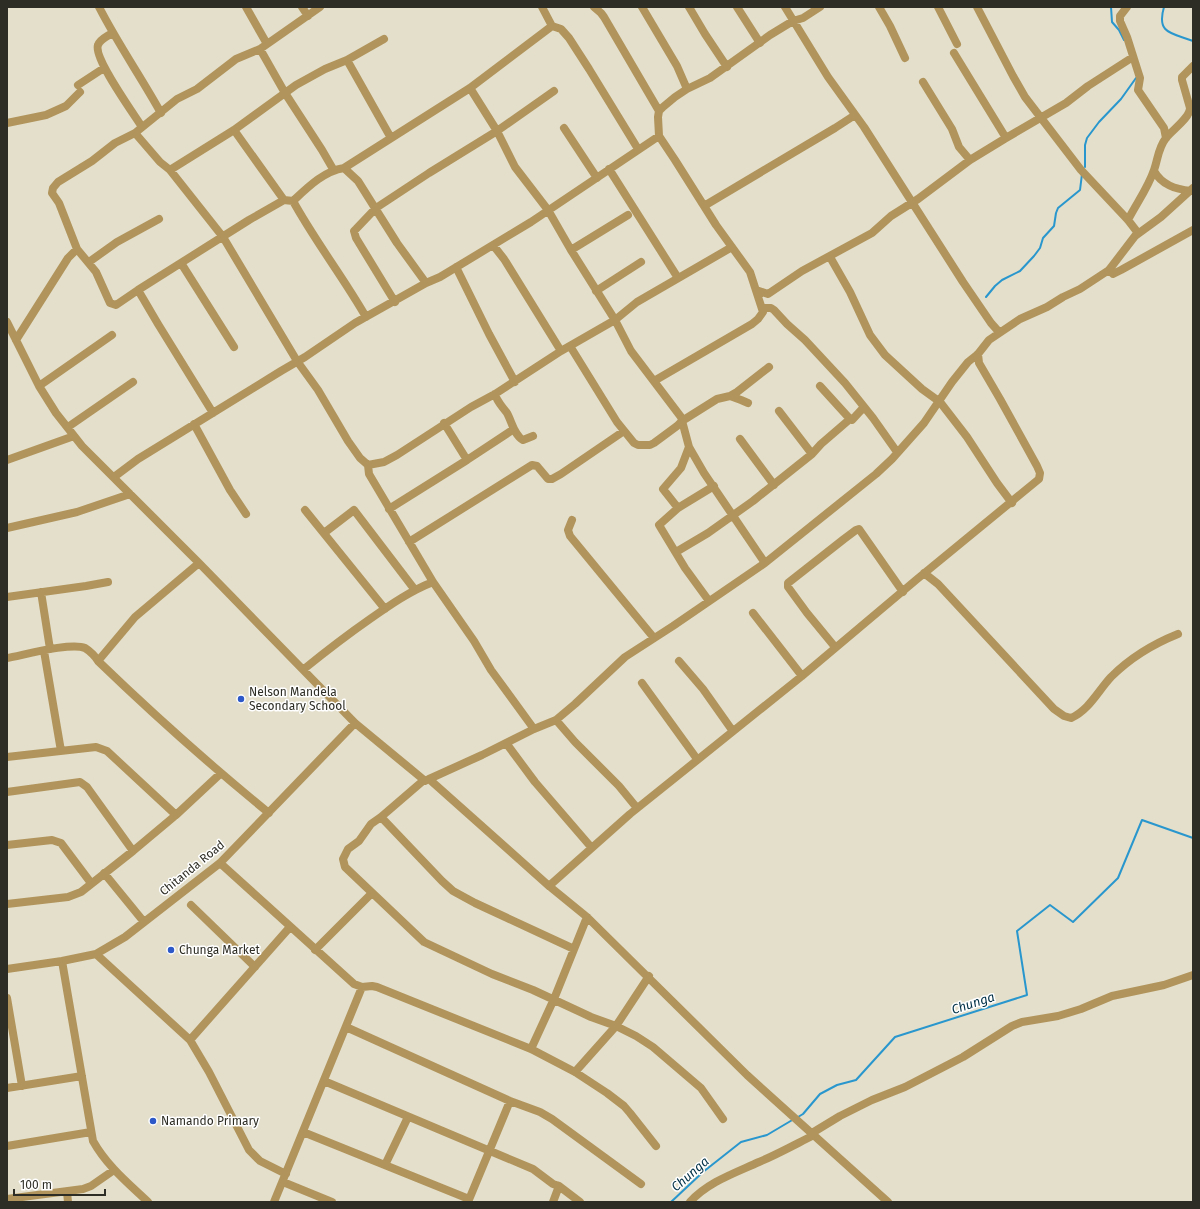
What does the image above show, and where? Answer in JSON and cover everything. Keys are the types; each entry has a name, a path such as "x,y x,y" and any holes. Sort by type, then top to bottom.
{"street":[{"path":"100,7 112,33 161,113"},
{"path":"246,7 267,44"},
{"path":"302,7 308,16"},
{"path":"320,7 260,49 236,60 197,89 177,98 161,113 135,133 115,143 58,182 53,188 52,193 62,210 78,249 89,262 101,282 110,303 116,305 284,200 293,201 306,189 334,170 344,168 470,88 552,26"},
{"path":"542,7 552,26 561,29 569,38 638,149"},
{"path":"594,7 604,17 659,111"},
{"path":"642,7 677,66 687,89"},
{"path":"689,7 727,66"},
{"path":"737,7 760,44"},
{"path":"785,7 828,76 881,152 974,297 999,332"},
{"path":"654,381 752,324 761,316 763,312 750,272 716,225 676,160 659,136 657,123 659,111 687,89 704,82 793,21 802,18 820,7"},
{"path":"879,7 890,26 904,58"},
{"path":"938,7 957,44"},
{"path":"977,7 1013,76 1040,118 1081,170 1128,220 1138,233"},
{"path":"1127,7 1120,16 1120,21 1127,37 1140,78 1138,90 1156,114 1164,128 1166,138"},
{"path":"112,33 101,41 98,46 98,52 104,68 142,127"},
{"path":"170,170 234,130 285,93 325,69 347,60 384,39"},
{"path":"260,49 285,93 334,170"},
{"path":"954,53 1006,138"},
{"path":"756,290 768,294 802,271 872,233 891,216 970,160 1066,103 1093,83 1133,57"},
{"path":"347,60 391,138"},
{"path":"1128,220 1154,171 1161,146 1166,138 1188,116 1190,111 1182,77 1193,66"},
{"path":"7,124 46,115 66,106 79,88 104,68"},
{"path":"923,82 952,129 959,147 970,160"},
{"path":"470,88 497,131 515,167 548,210 615,320 631,351 682,420 689,447 704,473 765,563"},
{"path":"395,302 356,238 354,231 376,208 497,131 554,91"},
{"path":"704,206 836,128 855,115"},
{"path":"564,128 597,178"},
{"path":"234,130 284,200"},
{"path":"135,133 160,162 170,170 223,237 297,361 318,390 348,441 360,458 368,465 369,474 433,582 474,642 491,670 534,729"},
{"path":"114,477 138,459 305,357 366,317 395,302 426,282 440,277 493,245 659,136"},
{"path":"344,168 358,181 397,243 426,282"},
{"path":"609,169 678,278"},
{"path":"1154,171 1166,184 1175,188 1192,189"},
{"path":"723,1119 701,1088 653,1047 636,1036 554,999 492,974 424,942 345,867 342,859 348,849 359,841 370,824 381,817 426,780 556,720 625,657 765,563 876,474 892,459 924,423 940,402 952,382 964,367 978,354 988,340 1020,320 1080,289 1109,270 1138,233 1160,217 1192,189"},
{"path":"293,201 366,317"},
{"path":"571,250 628,215"},
{"path":"89,262 117,242 159,219"},
{"path":"1109,270 1113,274 1193,230"},
{"path":"493,245 504,259 561,351"},
{"path":"368,465 384,462 444,423 515,382 561,351 615,320 637,302 732,247"},
{"path":"16,340 68,258 78,249"},
{"path":"830,257 850,292 864,325 885,355 922,389 940,402 967,437 1012,503"},
{"path":"596,291 641,262"},
{"path":"181,263 234,347"},
{"path":"456,267 489,334 515,382"},
{"path":"138,290 213,413"},
{"path":"762,308 771,308 774,310 805,340 845,383 897,452"},
{"path":"7,324 39,386 56,413 82,446 356,723 426,780 549,886 588,917 747,1075 888,1202"},
{"path":"39,386 112,335"},
{"path":"570,346 624,431 638,445 650,445 677,426 682,420 717,399 730,396 769,367"},
{"path":"549,886 591,847 637,808 732,730 802,676 924,573 1012,503 1039,479 1040,473 1000,399 979,364 978,354"},
{"path":"68,427 133,382"},
{"path":"820,386 850,420"},
{"path":"495,394 497,401 506,413 521,440 533,436"},
{"path":"730,396 748,403"},
{"path":"676,552 733,515 774,485 812,454 821,444 850,420 852,420 864,408"},
{"path":"779,411 812,454"},
{"path":"444,423 467,460"},
{"path":"194,424 230,490 246,514"},
{"path":"390,509 514,429"},
{"path":"409,542 532,465 537,466 548,479 552,479 624,431"},
{"path":"7,460 74,436"},
{"path":"740,439 774,485"},
{"path":"678,508 663,489 681,468 689,447"},
{"path":"709,601 685,568 659,525 678,508 714,486"},
{"path":"7,528 77,512 130,494"},
{"path":"305,510 384,609"},
{"path":"324,534 354,510 415,590"},
{"path":"572,520 568,530 570,536 654,638"},
{"path":"836,647 788,587 788,583 859,529 903,592"},
{"path":"98,662 135,617 199,563"},
{"path":"924,573 938,584 977,624 1054,709 1064,716 1071,718 1079,714 1111,678 1132,659 1164,640 1178,634"},
{"path":"7,597 108,582"},
{"path":"304,669 333,645 384,609 415,590 433,582"},
{"path":"41,592 47,650 61,751"},
{"path":"753,613 802,676"},
{"path":"7,658 75,646 85,648 96,657 98,662 134,696 220,774 269,813"},
{"path":"679,661 703,690 732,730"},
{"path":"642,683 697,759"},
{"path":"556,720 575,742 619,786 637,808"},
{"name":"Chitanda Road","path":"7,969 62,961 96,954 125,936 220,863 356,723"},
{"path":"506,743 535,782 591,847"},
{"path":"7,758 96,747 101,748 107,751 176,814"},
{"path":"7,904 68,897 81,892 133,851 220,774"},
{"path":"7,792 80,782 87,788 133,851"},
{"path":"381,817 453,891 475,903 574,949"},
{"path":"7,845 52,840 58,841 71,854 91,883"},
{"path":"220,863 354,984 362,987 377,986 531,1049 575,1072 624,1106 656,1146"},
{"path":"104,873 144,922"},
{"path":"315,950 372,893"},
{"path":"191,905 254,967"},
{"path":"531,1049 554,999 588,917"},
{"path":"190,1040 290,927"},
{"path":"96,954 190,1040 209,1072 250,1150 260,1162 286,1174"},
{"path":"62,961 93,1141 99,1152 114,1170 148,1202"},
{"path":"690,1202 695,1196 716,1182 760,1162 813,1134 840,1116 872,1100 905,1087 963,1057 1012,1026 1022,1022 1058,1016 1081,1009 1112,996 1164,985 1193,975"},
{"path":"575,1072 616,1026 649,976"},
{"path":"274,1202 362,987"},
{"path":"7,998 9,1029 22,1086"},
{"path":"346,1027 510,1101 552,1118 641,1184"},
{"path":"7,1088 82,1076"},
{"path":"324,1081 533,1169 580,1202"},
{"path":"303,1132 468,1200 510,1101"},
{"path":"385,1165 408,1117"},
{"path":"7,1146 91,1132"},
{"path":"7,1200 67,1192 91,1186 114,1170"},
{"path":"283,1182 332,1202"},
{"path":"553,1202 558,1186"},
{"path":"67,1192 68,1202"}],"waterway":[{"path":"1111,7 1112,22 1119,30 1124,40"},
{"name":"Chunga","path":"1164,7 1162,16 1164,28 1172,34 1193,41"},
{"path":"1085,167 1085,145 1087,138 1099,122 1121,99 1136,78"},
{"path":"986,297 1002,280 1020,271 1034,256 1040,248 1043,238 1054,226 1058,208 1080,190 1082,174"},
{"name":"Chunga","path":"798,1117 803,1114 820,1094 837,1085 856,1080 895,1037 1027,995 1017,931 1050,905 1073,922 1118,878 1142,820 1193,838"},
{"name":"Chunga","path":"671,1202 703,1172 741,1142 767,1135 794,1119"}],"place":[{"name":"Nelson Mandela Secondary School","path":"241,699"},
{"name":"Chunga Market","path":"171,950"},
{"name":"Namando Primary","path":"153,1121"}]}
